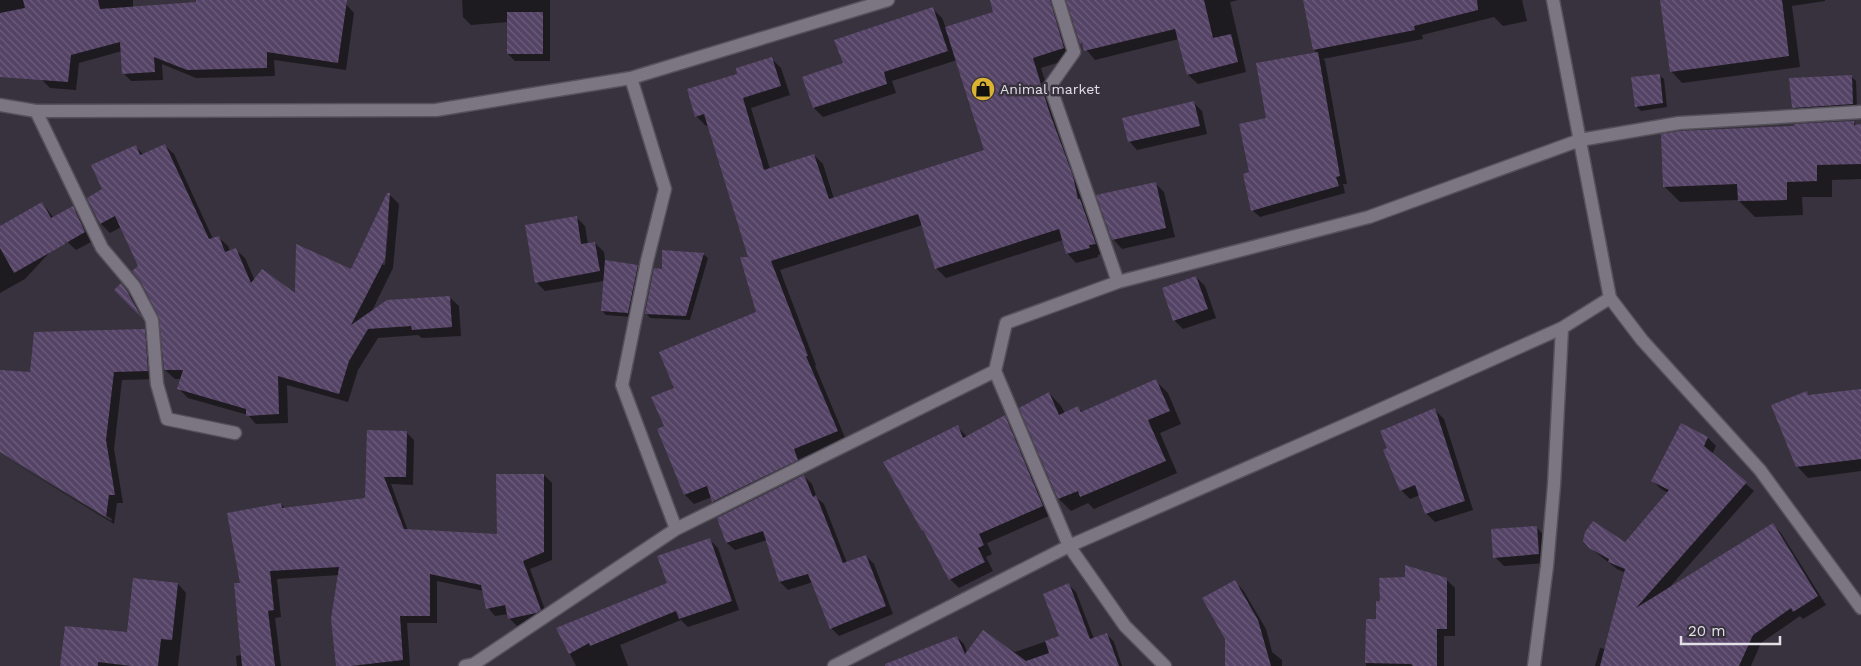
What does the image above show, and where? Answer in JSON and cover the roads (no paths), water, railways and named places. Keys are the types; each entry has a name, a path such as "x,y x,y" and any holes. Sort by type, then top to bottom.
{"street":[{"path":"0,105 36,110 436,110 631,78 888,0"},
{"path":"1058,0 1074,52 1050,86 1118,282"},
{"path":"1553,0 1610,298 1642,340 1760,470 1861,608"},
{"path":"631,78 664,189 622,384 676,529"},
{"path":"36,110 102,248 134,286 152,320 158,384 167,419 235,433"},
{"path":"1165,666 1125,626 1069,546 995,372 1006,322 1118,282 1370,216 1580,140 1679,122 1861,112"},
{"path":"834,666 1069,546 1562,328 1610,298"},
{"path":"1534,666 1547,566 1554,485 1562,328"},
{"path":"464,666 474,664 676,529 995,372"}],"place":[{"name":"Animal market","path":"983,89"}]}
